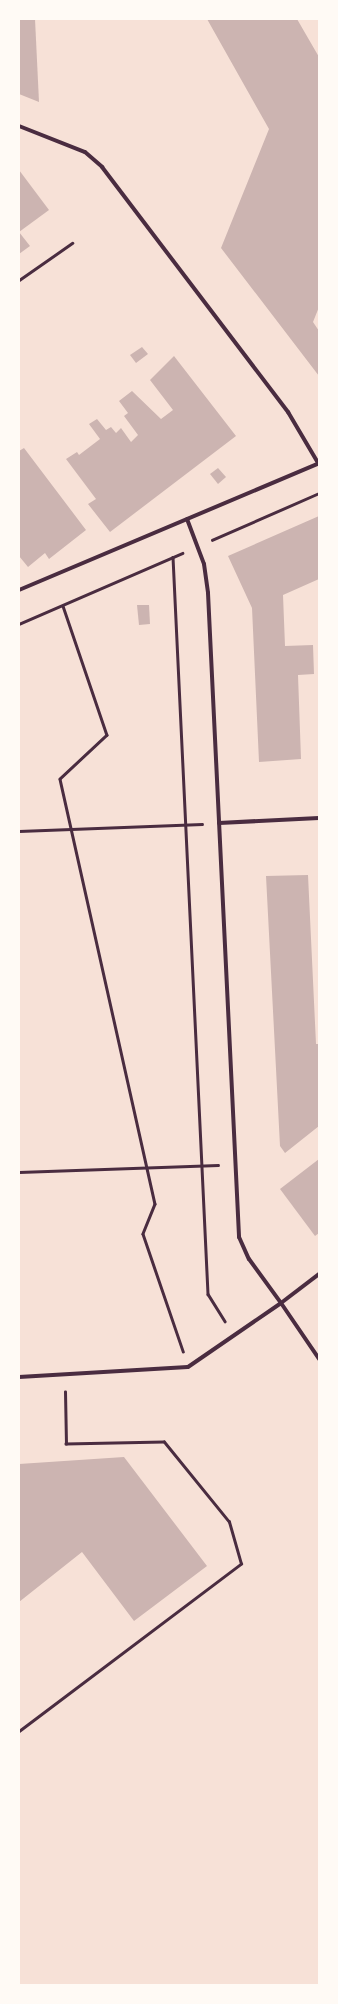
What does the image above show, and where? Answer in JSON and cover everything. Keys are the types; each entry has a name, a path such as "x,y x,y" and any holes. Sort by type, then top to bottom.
{"street":[{"path":"19,126 85,152 102,167 288,412 318,463 19,590"},
{"path":"187,519 198,546 208,593 238,1224 243,1248 319,1359"},
{"path":"219,823 319,818"},
{"path":"19,1378 188,1367 234,1336 319,1274"}],"lane":[{"path":"19,280 72,243"}],"path":[{"path":"19,624 319,493"},
{"path":"173,557 205,1165 208,1294 234,1336"},
{"path":"63,606 106,734 60,778 144,1167 155,1204 143,1234 188,1367"},
{"path":"19,831 219,823"},
{"path":"19,1172 235,1164"},
{"path":"19,1731 241,1564 229,1522 164,1442 66,1444 65,1375"}],"building":[{"path":"19,19 35,19 39,102 19,94"},
{"path":"207,19 297,19 319,57 319,307 313,322 319,331 319,376 221,248 269,129"},
{"path":"19,170 49,210 19,232"},
{"path":"19,232 30,246 19,254"},
{"path":"142,347 148,354 136,363 130,355"},
{"path":"174,356 236,436 110,532 88,504 96,499 66,459 77,452 79,455 100,439 89,424 97,419 106,430 111,427 116,433 121,428 131,442 138,435 124,416 128,413 119,401 132,391 161,419 173,410 150,380"},
{"path":"24,448 86,530 49,559 45,553 28,567 19,556 19,451"},
{"path":"218,468 226,477 218,484 210,474"},
{"path":"319,516 319,579 283,595 285,646 313,645 314,674 298,675 301,759 259,762 252,608 228,556"},
{"path":"137,605 149,605 150,624 139,625"},
{"path":"308,875 316,1044 319,1044 319,1126 285,1153 280,1146 266,876"},
{"path":"319,1159 319,1233 315,1236 280,1189"},
{"path":"124,1457 207,1566 134,1621 82,1552 19,1602 19,1464"}]}
